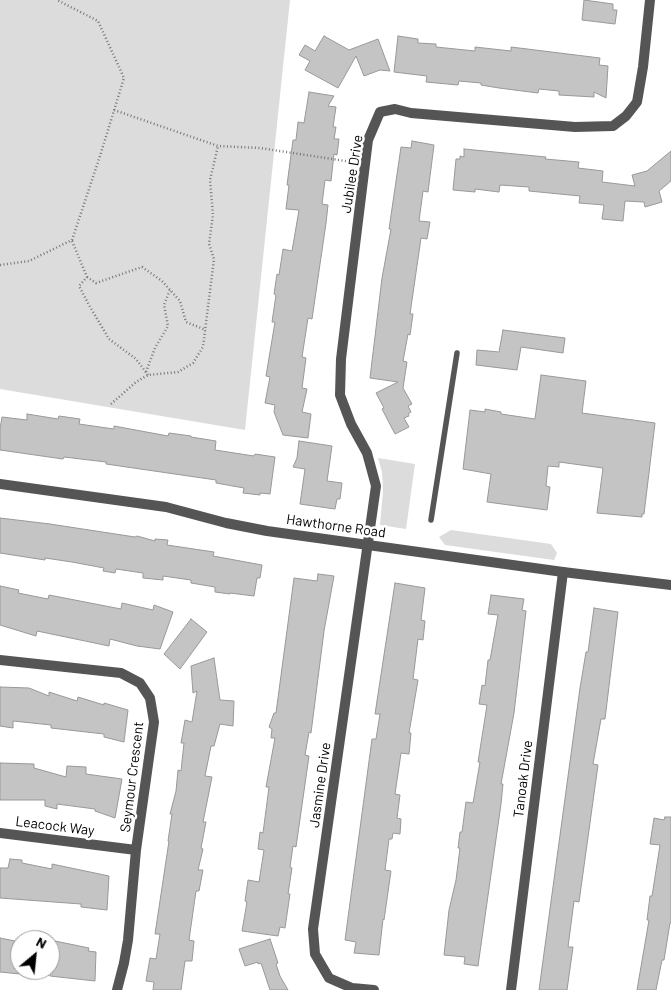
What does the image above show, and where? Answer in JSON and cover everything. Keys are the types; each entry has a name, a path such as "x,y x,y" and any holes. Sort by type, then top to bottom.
{"street":[{"name":"Jubilee Drive","path":"368,545 376,486 367,453 351,424 340,395 341,359 368,140 380,112 395,109 410,113 575,126 613,126 626,116 637,102 643,67 650,0"},
{"name":"Hawthorne Road","path":"0,484 166,507 267,531 671,585"},
{"name":"Jasmine Drive","path":"368,545 313,929 315,954 329,978 352,988 374,990"},
{"name":"Tanoak Drive","path":"510,990 563,572"},
{"name":"Seymour Crescent","path":"0,660 120,673 140,683 150,698 154,722 136,850 128,940 117,990"},
{"name":"Leacock Way","path":"0,833 136,850"}],"lane":[{"path":"431,520 457,353"}],"path":[{"path":"57,0 98,21 124,78 72,240 87,277 96,283 142,266 162,281 180,301 186,322 206,330"},
{"path":"114,110 218,146 260,148 352,162"},
{"path":"111,404 147,374 178,372 193,362 203,347 214,259 209,244 212,215 210,180 218,146"},
{"path":"0,265 29,260 72,240"},
{"path":"87,277 80,286 109,339 136,358 147,374"},
{"path":"147,374 156,348 168,326 164,305 170,290"}],"shaded area":[{"path":"0,0 290,0 245,430 0,389"},
{"path":"378,458 415,464 406,529 380,525 383,491 382,472"},
{"path":"451,530 551,544 557,553 554,560 445,545 439,537"}],"building":[{"path":"584,0 613,4 613,10 617,10 615,24 582,20"},
{"path":"324,36 349,50 378,39 390,71 380,70 364,76 356,56 338,88 305,70 310,61 299,55 305,45 315,51"},
{"path":"398,36 418,39 418,43 436,44 436,47 475,51 475,47 511,51 511,47 600,58 599,65 608,66 606,98 594,92 594,97 559,95 559,91 539,89 538,93 481,85 481,83 459,81 458,85 426,82 427,76 394,72"},
{"path":"309,92 334,96 328,106 336,107 333,127 336,127 334,139 339,139 337,155 334,154 331,181 325,180 322,204 328,205 326,223 312,319 308,318 302,357 306,358 302,388 307,389 302,412 311,414 308,438 283,435 274,412 275,405 265,403 270,377 266,376 275,322 272,322 277,274 279,275 283,249 292,251 299,210 286,209 293,140 296,140 298,122 304,123"},
{"path":"412,141 434,145 428,192 423,191 419,221 430,222 427,239 421,238 410,314 413,314 410,335 408,334 403,361 407,362 403,388 412,404 408,406 411,412 408,414 409,416 404,418 409,427 395,434 376,393 398,382 370,378 401,147 411,148"},
{"path":"464,149 579,162 578,168 603,171 602,182 635,186 632,175 647,171 671,151 671,181 659,191 662,202 645,207 644,202 625,201 623,221 602,219 604,205 579,203 580,196 529,191 529,187 500,185 499,192 475,189 475,192 453,190 456,159 460,159 460,156 464,157"},
{"path":"503,330 565,338 563,353 521,347 517,370 476,365 477,350 499,352"},
{"path":"541,375 586,381 582,413 655,423 644,514 642,514 642,517 597,513 603,468 559,462 559,467 548,466 546,486 550,487 547,510 487,502 491,474 463,469 470,410 485,412 485,409 501,412 501,414 535,419"},
{"path":"27,414 58,419 59,416 80,419 79,424 114,429 114,426 168,436 169,433 191,436 216,441 215,450 275,457 270,494 243,493 244,488 216,483 216,480 106,464 106,462 64,457 63,459 0,450 2,417 27,420"},
{"path":"299,441 332,446 327,481 342,483 340,499 337,499 335,509 300,504 305,469 293,467 297,458"},
{"path":"0,518 137,536 155,541 155,539 168,540 167,545 214,552 213,556 262,565 260,578 257,578 254,596 230,594 215,592 215,587 191,583 191,580 163,576 163,580 143,578 143,573 116,569 115,573 103,571 104,568 72,562 0,553"},
{"path":"318,574 334,576 324,631 311,733 309,732 305,755 309,756 296,847 293,846 290,867 292,868 288,894 290,894 285,928 280,927 278,936 242,931 247,902 245,901 248,880 259,882 264,850 258,849 260,832 263,833 269,787 266,787 275,738 271,738 272,729 269,727 274,713 276,713 294,578 317,581"},
{"path":"395,583 425,588 421,620 425,621 423,640 418,639 413,679 418,680 409,733 411,733 409,754 401,753 395,794 400,795 397,818 401,819 400,834 393,833 392,839 389,839 385,870 391,871 379,955 354,953 356,942 345,940 372,739 376,739 380,714 375,714"},
{"path":"0,586 19,590 18,593 48,599 49,595 121,609 122,603 153,610 154,605 173,612 160,649 137,646 110,639 109,646 37,631 36,636 0,625"},
{"path":"491,595 524,599 522,610 526,611 514,713 501,784 503,784 501,804 478,966 464,964 465,957 444,955 449,910 456,880 460,832 462,832 466,802 473,803 480,762 478,762 487,705 479,704 482,685 485,686 488,660 490,660 498,615 488,614"},
{"path":"594,608 618,612 605,719 601,719 593,764 598,765 579,902 574,901 568,947 573,947 567,990 539,990 580,688 586,652 588,652"},
{"path":"191,619 207,632 180,669 164,654"},
{"path":"214,658 220,700 234,701 233,726 220,724 214,746 211,746 205,776 212,777 203,822 206,822 198,870 203,870 199,891 196,891 189,940 194,941 192,961 185,961 181,990 153,990 154,982 146,981 150,958 156,959 160,934 155,934 169,841 172,814 170,814 176,791 178,770 181,771 184,743 181,743 185,720 192,722 197,691 193,693 191,666"},
{"path":"0,687 29,688 49,696 49,692 77,701 78,697 128,710 124,742 104,737 104,734 51,728 51,725 13,721 13,728 0,726"},
{"path":"0,763 34,764 34,768 66,777 67,766 86,767 86,774 122,779 115,818 95,811 95,809 57,804 57,809 45,806 45,800 0,800"},
{"path":"665,817 671,817 671,923 656,990 637,990 649,920 647,920 650,896 652,896 660,845 650,844 654,818 664,820"},
{"path":"10,859 22,860 22,863 52,869 52,864 109,876 107,910 81,907 81,904 0,898 0,868 8,868"},
{"path":"0,938 10,940 10,973 0,972"},
{"path":"270,939 280,976 288,990 270,990 261,963 258,964 258,962 245,966 239,949"},
{"path":"60,942 89,948 88,951 96,952 95,981 60,977"}]}
